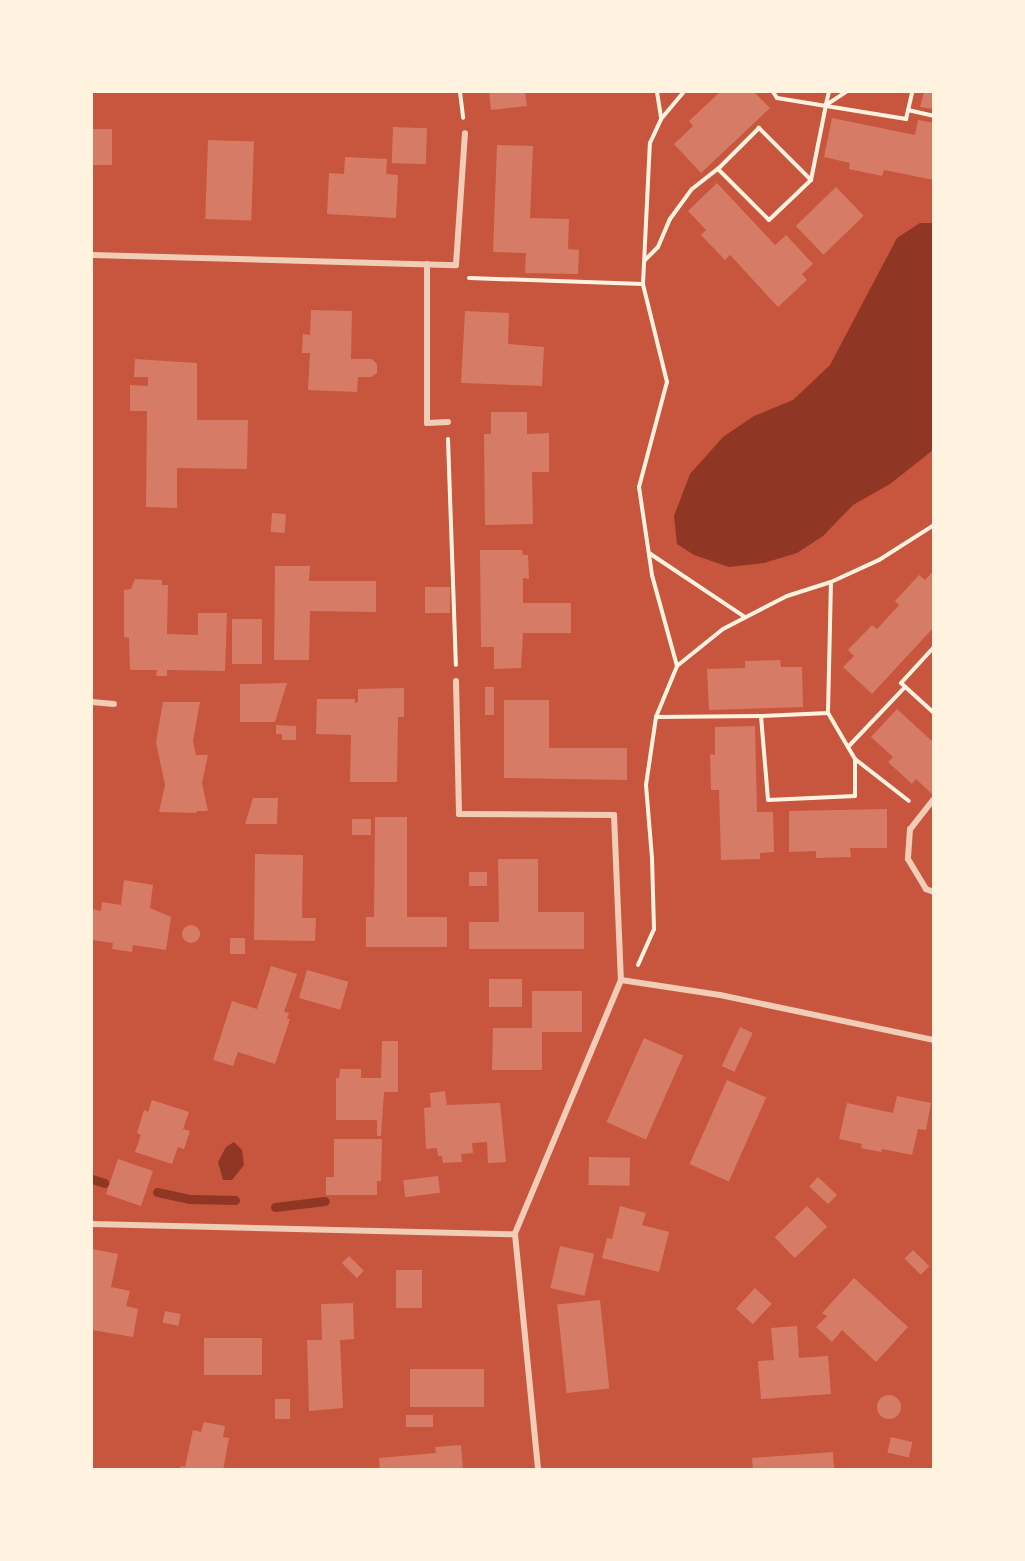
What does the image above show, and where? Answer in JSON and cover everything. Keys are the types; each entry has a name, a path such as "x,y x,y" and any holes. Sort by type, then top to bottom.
{"street":[{"path":"92,255 456,265 465,133"},
{"path":"427,264 427,423 448,422"},
{"path":"456,681 459,814 614,815 621,980 515,1234 538,1470"},
{"path":"92,702 114,704"},
{"path":"933,800 910,829 908,859 926,889 933,892"},
{"path":"621,980 720,995 933,1040"},
{"path":"92,1224 515,1234"}],"path":[{"path":"460,92 465,133"},
{"path":"657,92 661,119"},
{"path":"677,666 652,575 639,487 667,382 643,284 650,143 661,119 684,92"},
{"path":"773,92 777,98 906,119 912,92"},
{"path":"718,169 769,220 810,180 829,92"},
{"path":"826,105 846,92"},
{"path":"908,110 933,116"},
{"path":"645,260 658,247 670,219 692,189 718,169 759,128 810,180"},
{"path":"456,265 468,278 643,284"},
{"path":"448,446 456,681"},
{"path":"621,980 641,962 654,929 652,858 646,785 656,717 677,666 723,629 787,596 831,582 879,560 933,525"},
{"path":"648,553 746,617"},
{"path":"831,582 828,713 855,759 922,811"},
{"path":"933,647 901,683 933,713"},
{"path":"848,747 905,687"},
{"path":"656,717 828,713"},
{"path":"761,716 768,800 855,796 855,759"}],"shaded area":[{"path":"920,223 933,223 933,450 890,484 853,505 823,536 797,553 764,563 729,567 694,555 677,544 674,516 690,474 723,437 754,416 793,400 830,365 897,238"},
{"path":"234,1142 242,1150 244,1165 232,1180 223,1180 218,1162 226,1147"}],"building":[{"path":"489,92 525,92 527,106 491,110"},
{"path":"720,92 754,92 770,108 701,173 674,144 693,126 689,121"},
{"path":"924,92 934,92 934,109 920,107"},
{"path":"832,118 915,135 918,120 934,123 934,180 884,170 882,176 849,169 850,163 824,157"},
{"path":"393,127 427,128 426,164 392,163"},
{"path":"92,129 112,129 112,165 92,165"},
{"path":"208,140 254,142 251,221 205,219"},
{"path":"497,145 533,146 530,218 569,219 568,249 579,250 578,274 525,273 526,253 493,252"},
{"path":"345,157 387,159 386,174 398,175 396,218 327,214 329,173 344,174"},
{"path":"717,183 775,245 786,235 813,264 802,274 807,280 778,307 730,255 725,260 701,235 706,230 688,211"},
{"path":"836,187 864,216 824,255 796,226"},
{"path":"311,310 352,311 351,359 372,359 377,364 377,373 371,377 358,377 357,392 308,390 310,353 302,353 303,334 310,335"},
{"path":"465,311 509,313 508,344 544,347 542,386 461,383"},
{"path":"135,359 197,363 197,420 248,420 247,469 177,468 177,508 146,507 147,411 130,411 130,385 148,386 148,377 134,377"},
{"path":"491,412 527,412 527,434 549,433 549,472 532,472 533,524 485,525 484,434 491,434"},
{"path":"272,513 286,514 285,533 271,532"},
{"path":"480,550 522,550 523,555 528,555 529,579 523,578 523,603 571,603 571,633 523,633 521,668 494,669 494,647 481,647"},
{"path":"275,566 310,566 309,581 376,581 376,612 310,611 309,660 274,660"},
{"path":"934,570 934,627 872,694 843,667 854,656 848,650 872,625 877,629 899,605 895,601 919,575 925,580"},
{"path":"135,579 162,580 162,585 168,585 167,634 198,635 198,613 227,613 225,671 167,670 167,676 156,676 157,670 130,670 129,638 124,637 124,590 131,589"},
{"path":"425,587 450,587 450,613 425,613"},
{"path":"232,619 262,619 262,664 232,664"},
{"path":"780,660 781,667 802,667 803,707 709,710 707,669 745,668 745,661"},
{"path":"287,683 275,722 240,722 240,684"},
{"path":"485,687 494,687 494,715 485,715"},
{"path":"404,688 404,717 398,717 397,782 350,782 351,735 316,734 317,699 355,699 355,703 358,702 358,689"},
{"path":"504,700 549,700 549,748 627,748 627,780 504,778"},
{"path":"163,702 200,702 193,741 196,755 208,755 202,783 208,811 159,812 165,785 156,742"},
{"path":"897,709 934,743 934,796 916,779 912,784 888,762 893,757 871,737"},
{"path":"276,725 296,726 296,740 282,740 282,734 276,734"},
{"path":"755,726 757,812 773,812 774,852 760,853 760,859 721,860 719,790 711,790 710,754 715,755 715,727"},
{"path":"253,798 278,798 277,824 245,824"},
{"path":"887,809 887,848 850,848 851,857 816,858 816,851 789,852 789,811"},
{"path":"375,817 407,817 407,917 447,917 447,947 366,947 366,917 374,917"},
{"path":"352,819 371,819 371,835 352,835"},
{"path":"255,854 303,855 302,918 316,918 315,941 254,940"},
{"path":"498,859 538,859 538,912 584,912 584,949 469,949 469,922 499,922"},
{"path":"469,872 487,872 487,886 469,886"},
{"path":"124,880 153,885 150,908 171,917 166,950 133,945 132,952 112,949 113,943 92,940 92,909 101,911 102,902 121,905"},
{"path":"187,925 195,925 200,930 198,941 187,943 182,938 182,930"},
{"path":"230,938 245,938 245,954 230,954"},
{"path":"271,966 297,974 284,1012 289,1013 287,1019 290,1019 275,1064 238,1052 233,1066 213,1060 232,1001 257,1009"},
{"path":"307,970 348,982 340,1010 299,998"},
{"path":"489,979 522,979 522,1007 489,1007"},
{"path":"532,991 582,991 582,1032 542,1032 542,1070 492,1070 493,1028 532,1028"},
{"path":"740,1027 753,1033 735,1072 722,1066"},
{"path":"644,1038 683,1055 646,1140 607,1122"},
{"path":"382,1041 398,1041 398,1092 384,1092 381,1136 377,1136 377,1120 336,1120 336,1078 339,1078 340,1069 361,1069 361,1078 381,1078"},
{"path":"727,1080 766,1097 729,1182 690,1164"},
{"path":"445,1091 447,1105 500,1103 506,1162 488,1163 487,1142 472,1143 473,1153 461,1154 462,1162 443,1163 442,1156 438,1156 437,1148 426,1149 424,1108 431,1107 430,1093"},
{"path":"897,1096 931,1103 926,1130 918,1129 912,1155 882,1149 881,1152 861,1148 862,1144 839,1139 847,1103 893,1113"},
{"path":"152,1100 189,1112 183,1129 190,1131 184,1149 178,1147 172,1164 135,1152 141,1135 137,1133 144,1110 148,1112"},
{"path":"334,1139 382,1139 381,1181 377,1181 377,1195 326,1195 326,1177 334,1177"},
{"path":"589,1157 630,1158 630,1186 589,1185"},
{"path":"118,1159 153,1171 141,1206 106,1194"},
{"path":"438,1176 440,1193 405,1197 403,1180"},
{"path":"818,1177 837,1195 828,1204 809,1187"},
{"path":"620,1206 646,1213 642,1225 669,1232 659,1272 602,1258 607,1238 612,1239"},
{"path":"807,1206 827,1227 795,1258 775,1237"},
{"path":"560,1246 594,1254 584,1296 550,1288"},
{"path":"92,1249 118,1254 111,1287 130,1291 126,1306 138,1309 133,1337 92,1330"},
{"path":"913,1250 929,1266 921,1275 905,1258"},
{"path":"349,1256 364,1271 357,1278 342,1263"},
{"path":"396,1270 422,1270 422,1308 396,1308"},
{"path":"854,1278 908,1327 876,1362 842,1330 832,1342 816,1327 827,1316 822,1313"},
{"path":"755,1288 772,1304 753,1324 736,1308"},
{"path":"600,1300 609,1389 567,1393 557,1304"},
{"path":"353,1303 354,1339 340,1340 343,1408 309,1411 307,1340 322,1340 321,1304"},
{"path":"165,1311 181,1314 178,1326 163,1323"},
{"path":"797,1326 799,1358 828,1356 831,1394 761,1399 758,1361 774,1360 771,1328"},
{"path":"204,1338 262,1338 262,1375 204,1375"},
{"path":"410,1369 484,1369 484,1407 410,1407"},
{"path":"889,1395 898,1398 901,1407 898,1416 889,1419 880,1416 877,1407 880,1398"},
{"path":"275,1399 290,1399 290,1419 275,1419"},
{"path":"406,1415 433,1415 433,1427 406,1427"},
{"path":"204,1422 225,1426 223,1437 229,1438 223,1470 178,1470 181,1466 185,1467 193,1430 201,1432"},
{"path":"891,1437 912,1442 909,1458 887,1453"},
{"path":"461,1445 463,1470 380,1470 379,1458 436,1453 435,1447"},
{"path":"833,1452 834,1470 753,1470 752,1458"}],"waterway":[{"path":"92,1179 104,1183"},
{"path":"157,1192 190,1199 235,1200"},
{"path":"275,1207 325,1201"}]}
